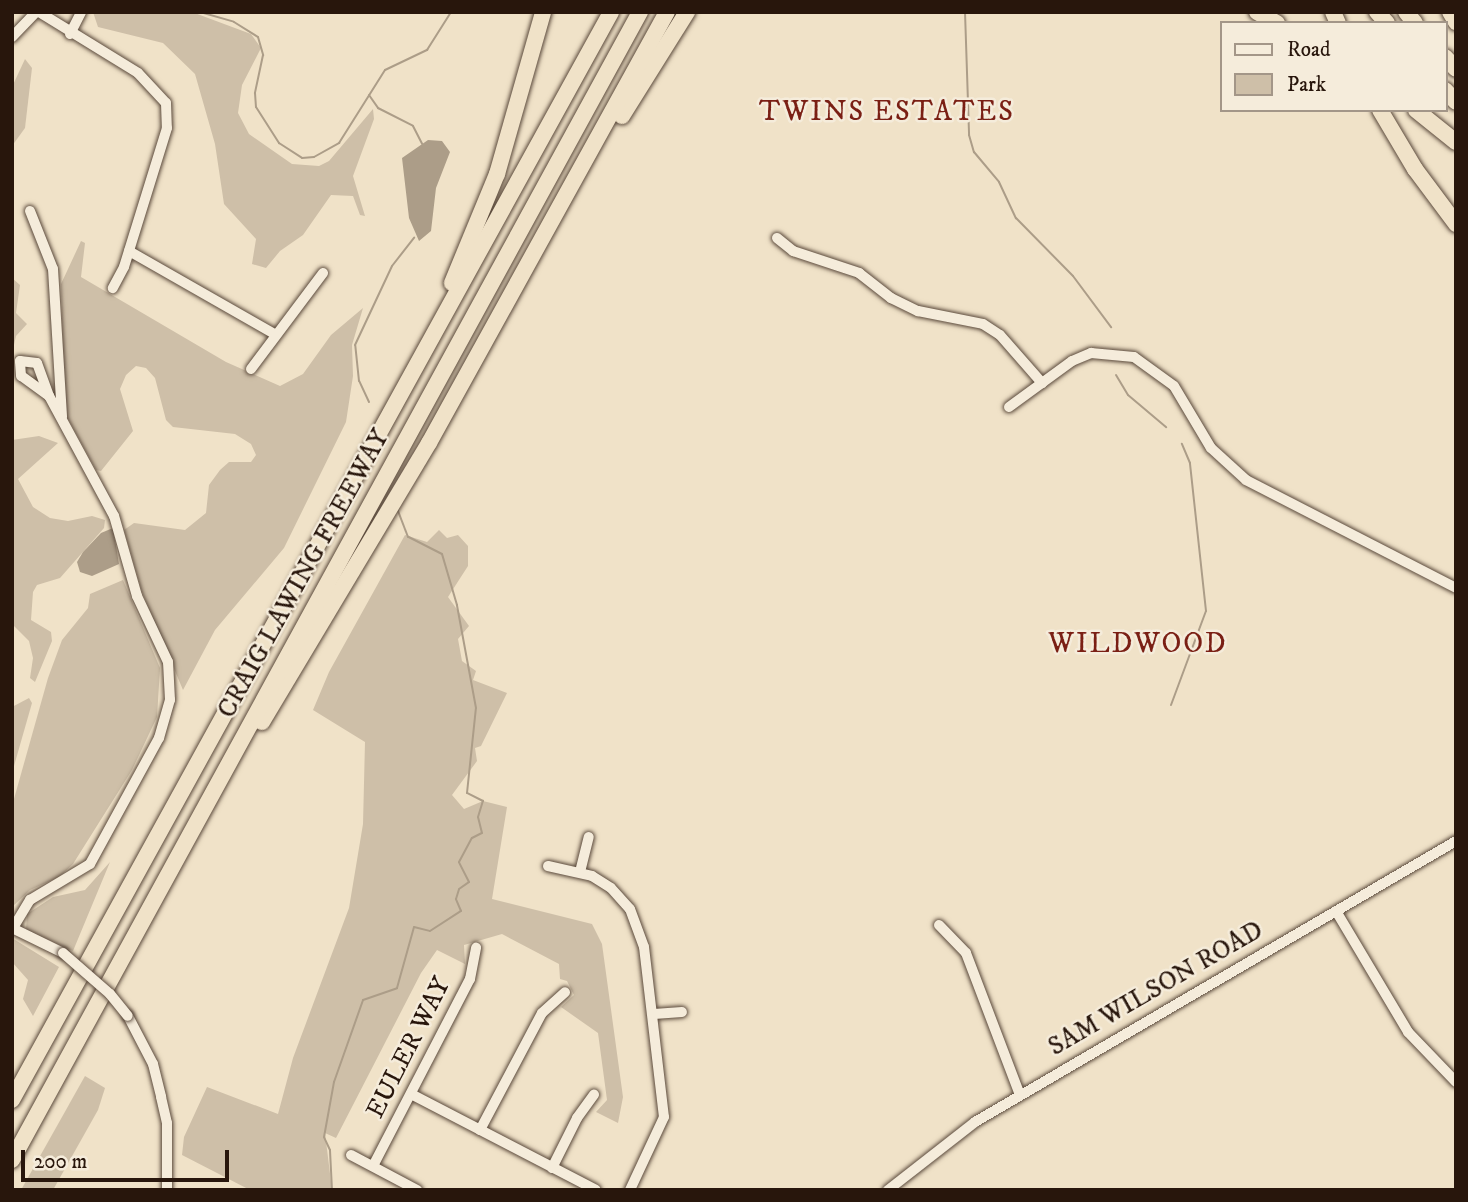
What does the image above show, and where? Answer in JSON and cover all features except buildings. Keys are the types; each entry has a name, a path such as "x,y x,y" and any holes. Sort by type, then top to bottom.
{"highway":[{"path":"419,355 484,212 543,12"},
{"name":"CRAIG LAWING FREEWAY","path":"12,1160 640,12"},
{"path":"187,843 384,522 667,12"},
{"path":"556,214 687,12"},
{"path":"1257,12 1273,21"},
{"path":"1450,12 1456,22"},
{"name":"CRAIG LAWING FREEWAY","path":"12,1100 419,355 444,317 609,16"},
{"path":"1381,112 1415,169 1456,224"},
{"path":"1418,112 1456,142"}],"street":[{"path":"12,37 38,12 70,34 138,73 166,103 167,128 129,251 113,288"},
{"path":"70,34 81,12"},
{"path":"30,211 53,268 65,426"},
{"path":"777,238 793,251 859,273 891,298 918,312 983,324 1000,335 1042,383"},
{"path":"129,251 276,335"},
{"path":"251,369 323,273"},
{"path":"1009,407 1042,383 1091,354 1135,357 1174,386 1211,448 1246,480 1456,587"},
{"path":"49,396 114,516 138,596 169,662 170,700 159,738 90,864 30,900 13,928 63,953 101,985 128,1016 153,1064 161,1097 167,1124 167,1190"},
{"path":"580,872 589,838"},
{"name":"SAM WILSON ROAD","path":"888,1190 938,1147 1020,1095 1456,841"},
{"path":"548,866 580,872 611,888 630,909 644,947 654,1014 664,1117 630,1190"},
{"path":"1336,911 1400,1020 1455,1079"},
{"path":"939,925 966,953 1020,1095"},
{"name":"EULER WAY","path":"373,1167 470,979 476,948"},
{"path":"480,1130 542,1013 565,992"},
{"path":"654,1014 682,1012"},
{"path":"411,1094 596,1190"},
{"path":"552,1168 577,1118 594,1095"},
{"path":"351,1155 417,1190"}],"green space":[{"path":"93,12 192,12 251,34 261,48 242,85 238,113 249,134 292,164 319,166 329,161 373,109 374,119 353,176 365,216 360,215 353,196 331,195 303,235 280,251 266,268 252,264 256,239 224,204 215,144 195,74 163,43 98,27"},
{"path":"25,59 32,68 25,128 12,146 12,87"},
{"path":"81,241 85,243 81,277 226,362 280,386 303,374 331,335 363,308 352,345 353,376 346,422 284,548 215,630 183,690 142,592 124,530 134,523 185,530 206,513 209,485 220,470 229,462 251,462 256,455 251,444 235,434 173,427 166,420 155,378 146,368 136,366 126,375 120,389 133,431 101,471 96,470 66,415 64,389 61,284"},
{"path":"12,278 20,285 16,313 27,324 16,336 12,354"},
{"path":"39,436 58,443 18,479 33,507 50,518 68,521 92,516 105,520 104,528 60,578 37,585 33,592 31,620 51,632 52,641 35,682 30,678 33,658 29,641 12,624 12,440"},
{"path":"439,530 447,538 458,535 468,546 468,566 448,597 469,626 458,639 462,661 476,671 473,680 507,693 481,746 475,748 477,761 452,795 464,809 483,801 507,807 492,899 592,924 602,944 623,1097 618,1123 596,1112 607,1100 598,1033 561,1007 574,995 567,981 560,979 559,964 502,934 464,945 465,964 437,950 421,973 336,1138 325,1133 332,1190 250,1190 182,1155 184,1137 207,1087 278,1114 293,1058 349,908 363,824 365,742 313,710 329,672 405,535 427,542"},
{"path":"123,580 160,668 157,717 132,770 73,864 59,877 30,890 12,907 12,806 48,678 62,640 88,608 90,594"},
{"path":"29,698 32,703 12,773 12,707"},
{"path":"110,862 73,951 26,930 27,914 53,897 85,890"},
{"path":"12,938 59,967 33,1016 23,999 28,980 12,962"},
{"path":"85,1076 105,1088 98,1110 53,1190 21,1190"}],"shaded area":[{"path":"428,140 442,141 450,152 436,188 431,231 419,241 409,218 402,158"},
{"path":"113,528 119,564 92,576 80,572 77,562 83,552 101,533"}],"waterway":[{"path":"200,12 234,22 258,37 263,55 255,93 256,107 279,143 302,158 314,157 339,143 385,70 427,50 451,12"},
{"path":"965,12 969,135 974,152 999,182 1016,218 1073,276 1111,327"},
{"path":"369,95 378,108 413,126 422,144"},
{"path":"369,402 359,381 355,345 392,266 414,238"},
{"path":"1116,375 1128,395 1166,427"},
{"path":"1171,705 1206,611 1190,463 1182,444"},
{"path":"332,1190 330,1150 324,1137 334,1082 363,1000 397,988 414,927 430,931 461,911 456,899 459,889 469,882 459,862 472,838 482,833 478,817 483,801 467,793 476,708 457,605 442,554 408,537 398,511"}],"district":[{"name":"TWINS ESTATES","path":"887,112"},
{"name":"WILDWOOD","path":"1138,644"}]}
